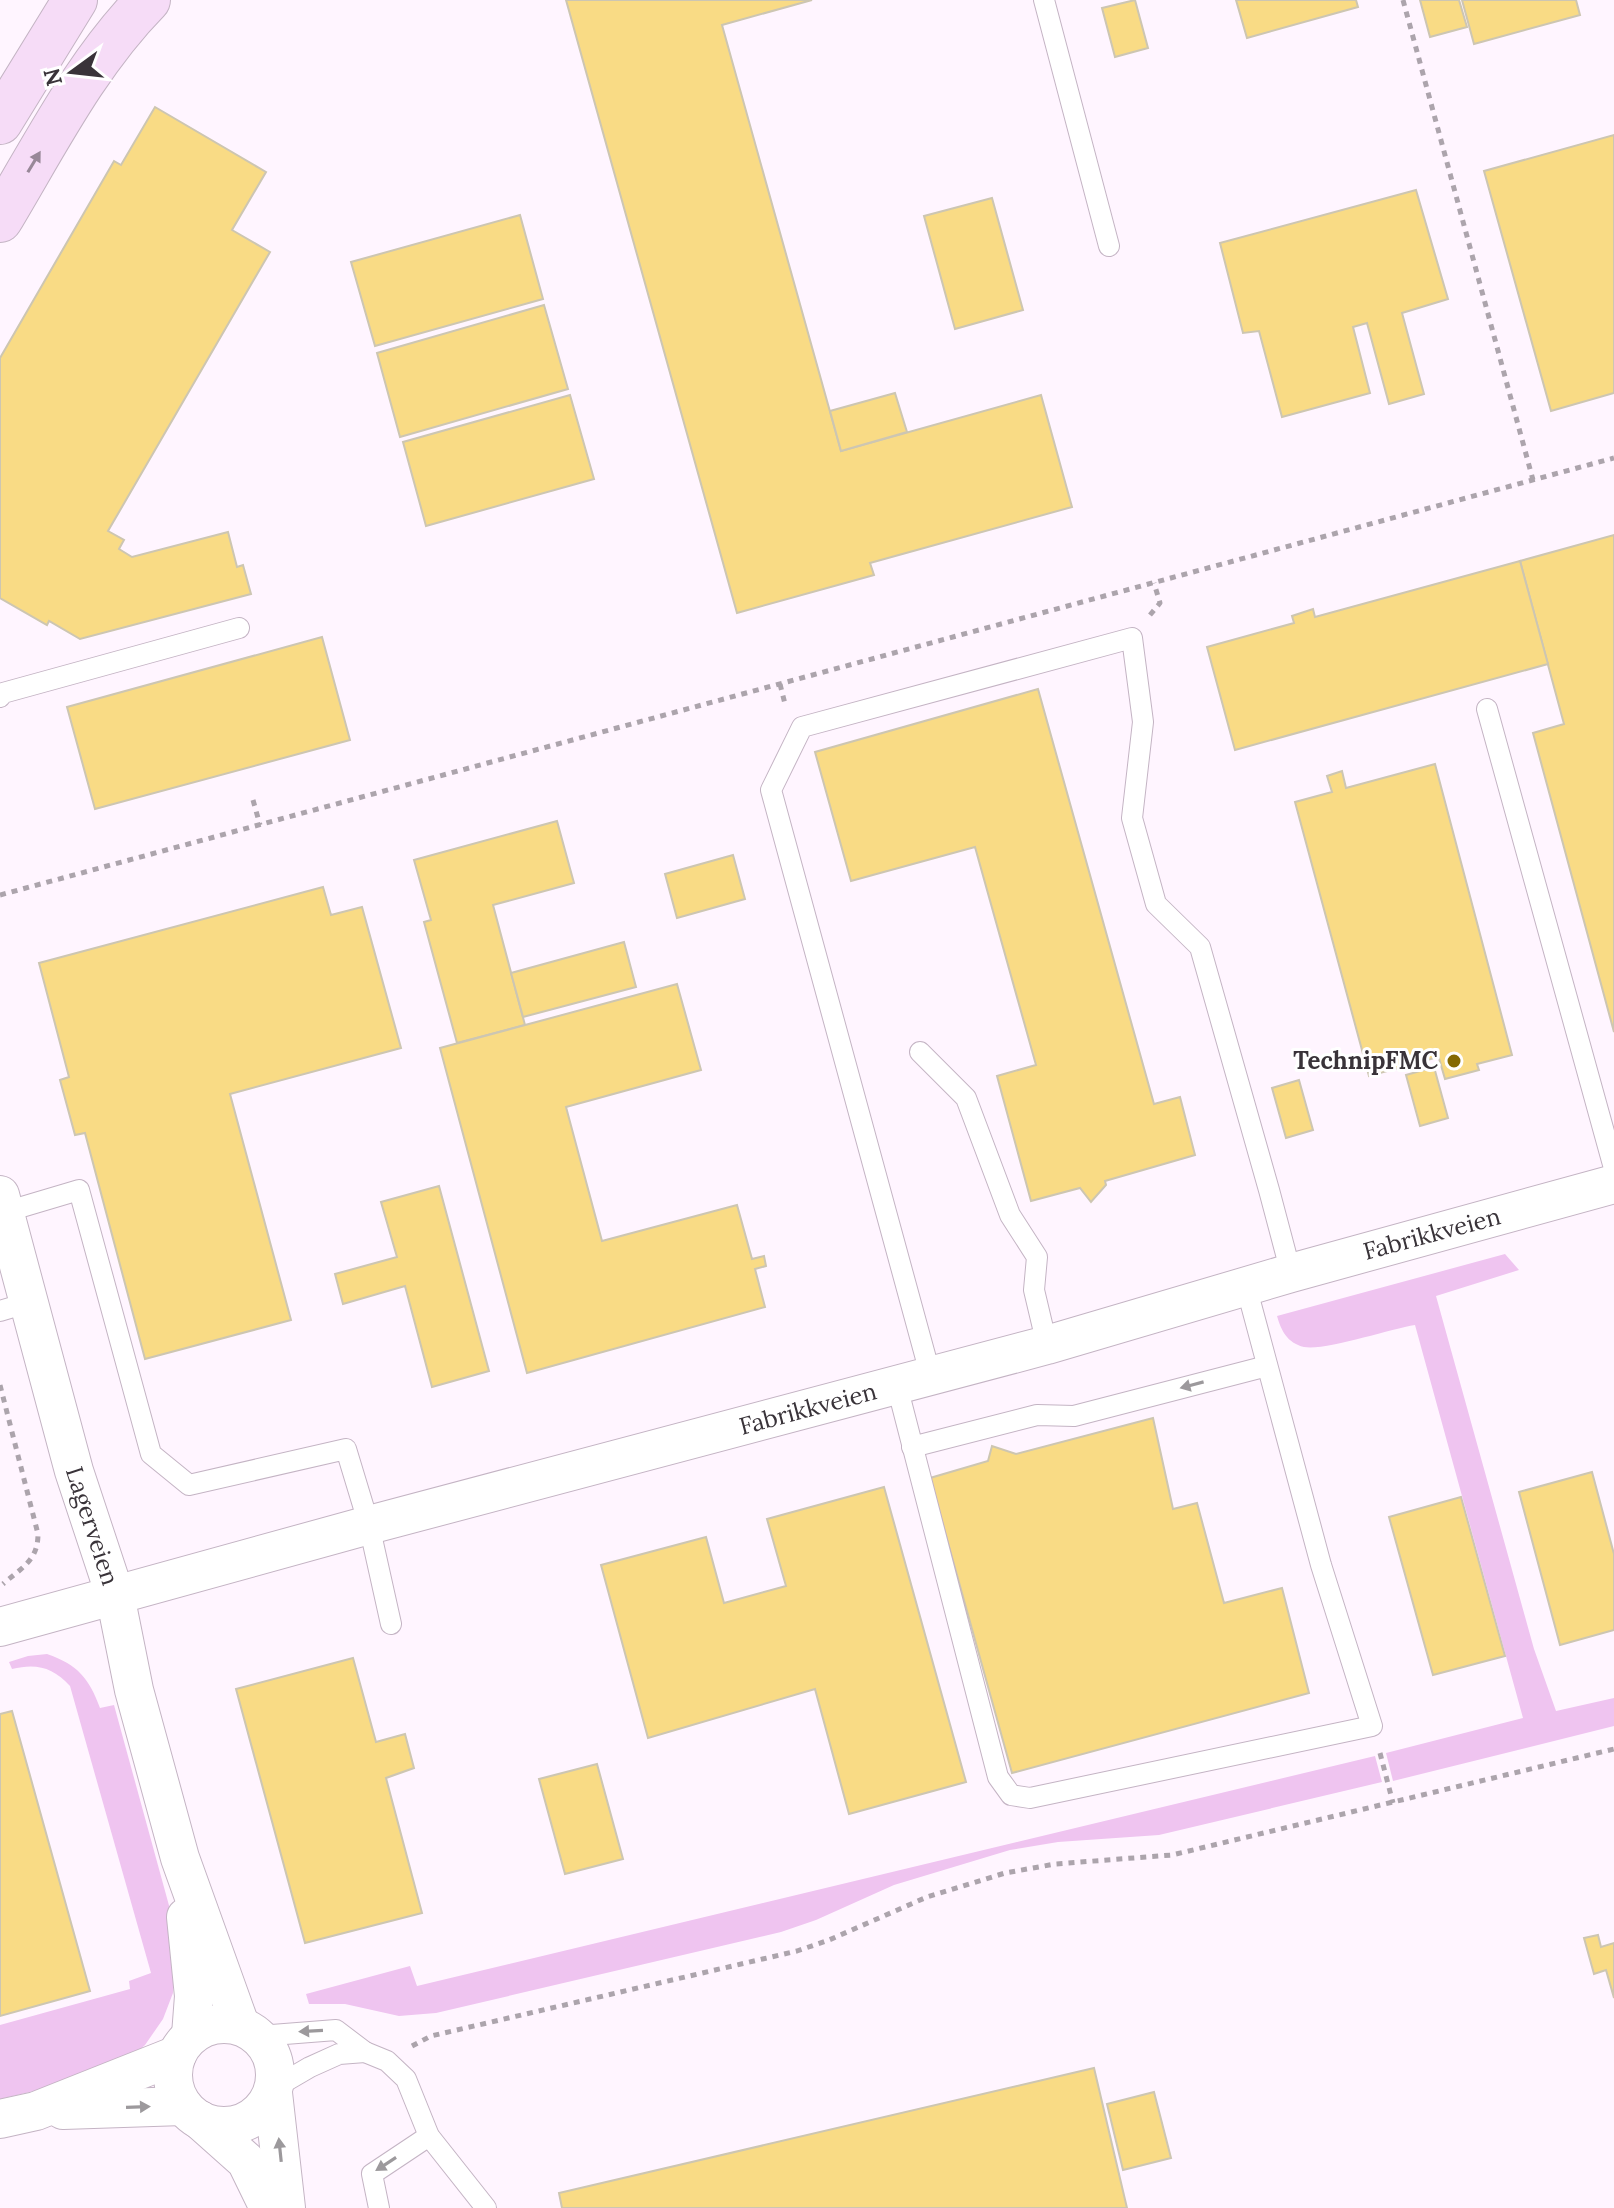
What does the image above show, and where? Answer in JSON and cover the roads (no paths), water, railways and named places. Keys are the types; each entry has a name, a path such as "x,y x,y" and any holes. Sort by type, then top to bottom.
{"main road":[{"path":"0,122 75,0"},
{"path":"0,220 91,70 148,0"}],"street":[{"name":"Fabrikkveien","path":"0,1627 369,1525 1047,1345 1291,1273 1614,1184"},
{"name":"Lagerveien","path":"2,1204 15,1307 115,1595 134,1690 180,1858 250,2031"},
{"name":"Lagerveien","path":"180,1858 194,1996 184,2045"},
{"path":"18,2115 184,2045 214,2024 250,2031 268,2047 274,2060 276,2074 273,2090 286,2208"},
{"path":"184,2045 173,2081 192,2113 246,2161 269,2208"},
{"path":"18,2115 192,2113 229,2126 256,2116 273,2090"}],"lane":[{"path":"1044,0 1109,246"},
{"path":"0,697 3,693 239,628"},
{"path":"1246,1286 1321,1565 1372,1726 1030,1798 1011,1795 998,1777 912,1447 914,1381 771,790 802,727 1132,638 1143,722 1132,818 1156,904 1200,947 1291,1273"},
{"path":"1487,709 1614,1168"},
{"path":"920,1052 966,1098 1010,1215 1037,1257 1034,1290 1047,1345"},
{"path":"2,1204 79,1190 151,1454 189,1485 346,1449 369,1525 391,1624"},
{"path":"912,1447 1037,1415 1074,1416 1267,1366"},
{"path":"250,2031 336,2030 365,2052 387,2061 406,2079 429,2136 486,2208"},
{"path":"273,2090 310,2067 339,2054 365,2052"},
{"path":"379,2208 372,2174 429,2136"}],"place":[{"name":"TechnipFMC","path":"1454,1061"}]}
